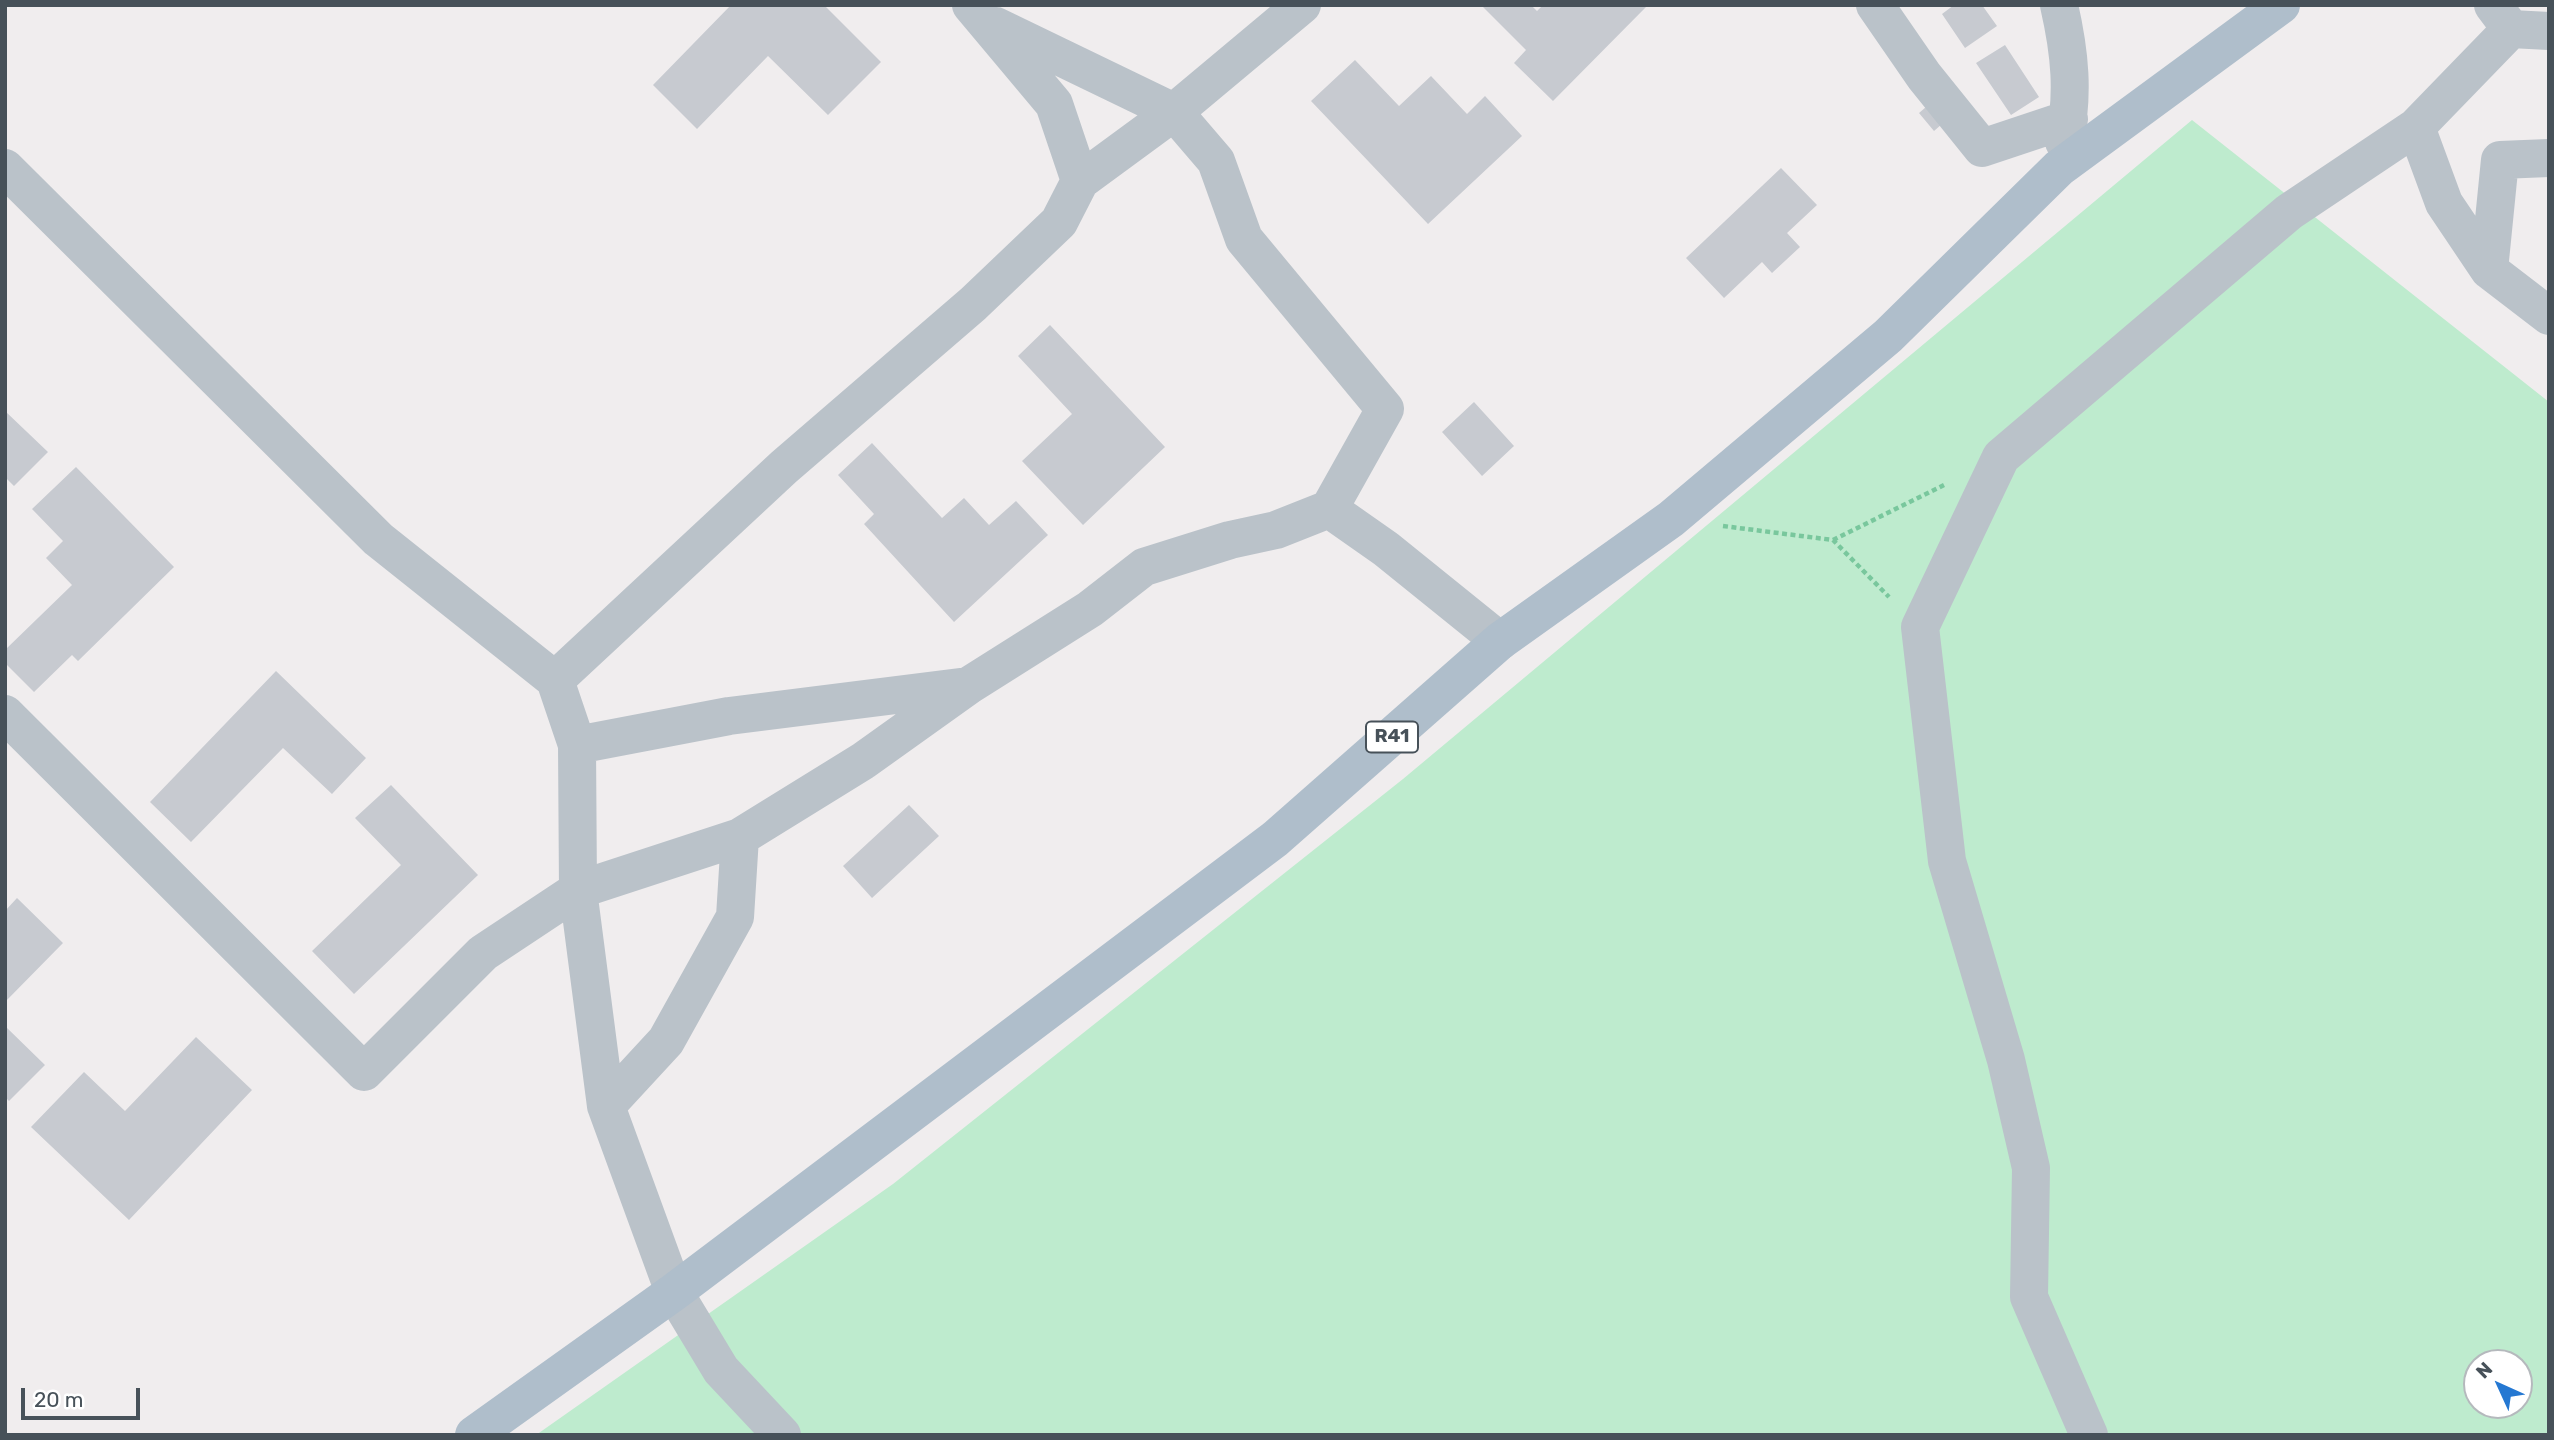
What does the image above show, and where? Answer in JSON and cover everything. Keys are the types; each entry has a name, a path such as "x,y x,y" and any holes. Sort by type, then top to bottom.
{"main road":[{"name":"R41","path":"474,1435 674,1292 1275,839 1500,641 1671,519 1888,336 2059,168 2281,5"}],"street":[{"path":"555,680 784,467 973,304 1059,222 1080,181 1174,112 1302,5"},
{"path":"1875,5 1924,76 1982,148 2069,118"},
{"path":"2059,5 2070,53 2069,118 2059,168"},
{"path":"5,714 364,1072 483,954 578,890 740,837 863,761 968,686 1090,609 1144,566 1230,540 1276,530 1329,509 1385,409 1244,239 1216,161 1174,112 979,13"},
{"path":"979,13 1054,104 1080,181"},
{"path":"2089,1435 2029,1297 2031,1168 2006,1060 1947,861 1920,628 2001,457 2289,212 2416,127 2502,17 2549,31"},
{"path":"2416,127 2444,203 2488,270 2549,316"},
{"path":"2488,270 2500,160 2549,158"},
{"path":"5,168 378,539 555,680 577,745 578,890 606,1106 674,1292 721,1370 782,1435"},
{"path":"1329,509 1386,549 1500,641"},
{"path":"577,745 729,716 968,686"},
{"path":"606,1106 666,1041 735,917 740,837"}],"path":[{"path":"1671,519 1833,540 2001,457"},
{"path":"1833,540 1920,628"}],"green space":[{"path":"2192,120 2549,402 2549,1435 536,1435 893,1184 1403,779"}],"building":[{"path":"731,5 824,5 881,62 828,115 768,56 697,129 653,85"},
{"path":"1531,5 1537,11 1543,5 1646,7 1553,101 1514,63 1526,50 1483,7"},
{"path":"1954,5 1982,5 1997,26 1965,48 1942,14"},
{"path":"2005,45 2039,97 2011,115 1976,63"},
{"path":"1355,60 1399,106 1431,76 1467,114 1485,96 1522,136 1428,224 1311,101"},
{"path":"1926,107 1942,124 1934,131 1919,113"},
{"path":"1781,168 1817,205 1787,233 1800,247 1772,273 1762,262 1724,298 1686,258"},
{"path":"1050,325 1165,447 1083,525 1022,461 1072,414 1018,356"},
{"path":"1474,402 1514,446 1482,476 1442,432"},
{"path":"5,411 48,452 14,486 5,477"},
{"path":"872,443 942,518 964,498 989,525 1016,501 1048,535 954,622 864,524 874,514 838,475"},
{"path":"76,467 174,567 78,661 72,655 34,692 5,663 5,650 72,585 46,558 63,541 32,509"},
{"path":"276,671 366,758 332,794 283,748 191,842 150,802"},
{"path":"391,785 478,875 354,994 312,951 401,865 355,818"},
{"path":"909,805 939,836 872,898 843,866"},
{"path":"17,898 63,943 5,1002 5,911"},
{"path":"5,1026 45,1065 9,1101 5,1097"},
{"path":"196,1037 252,1090 129,1220 31,1127 84,1072 125,1111"}]}
